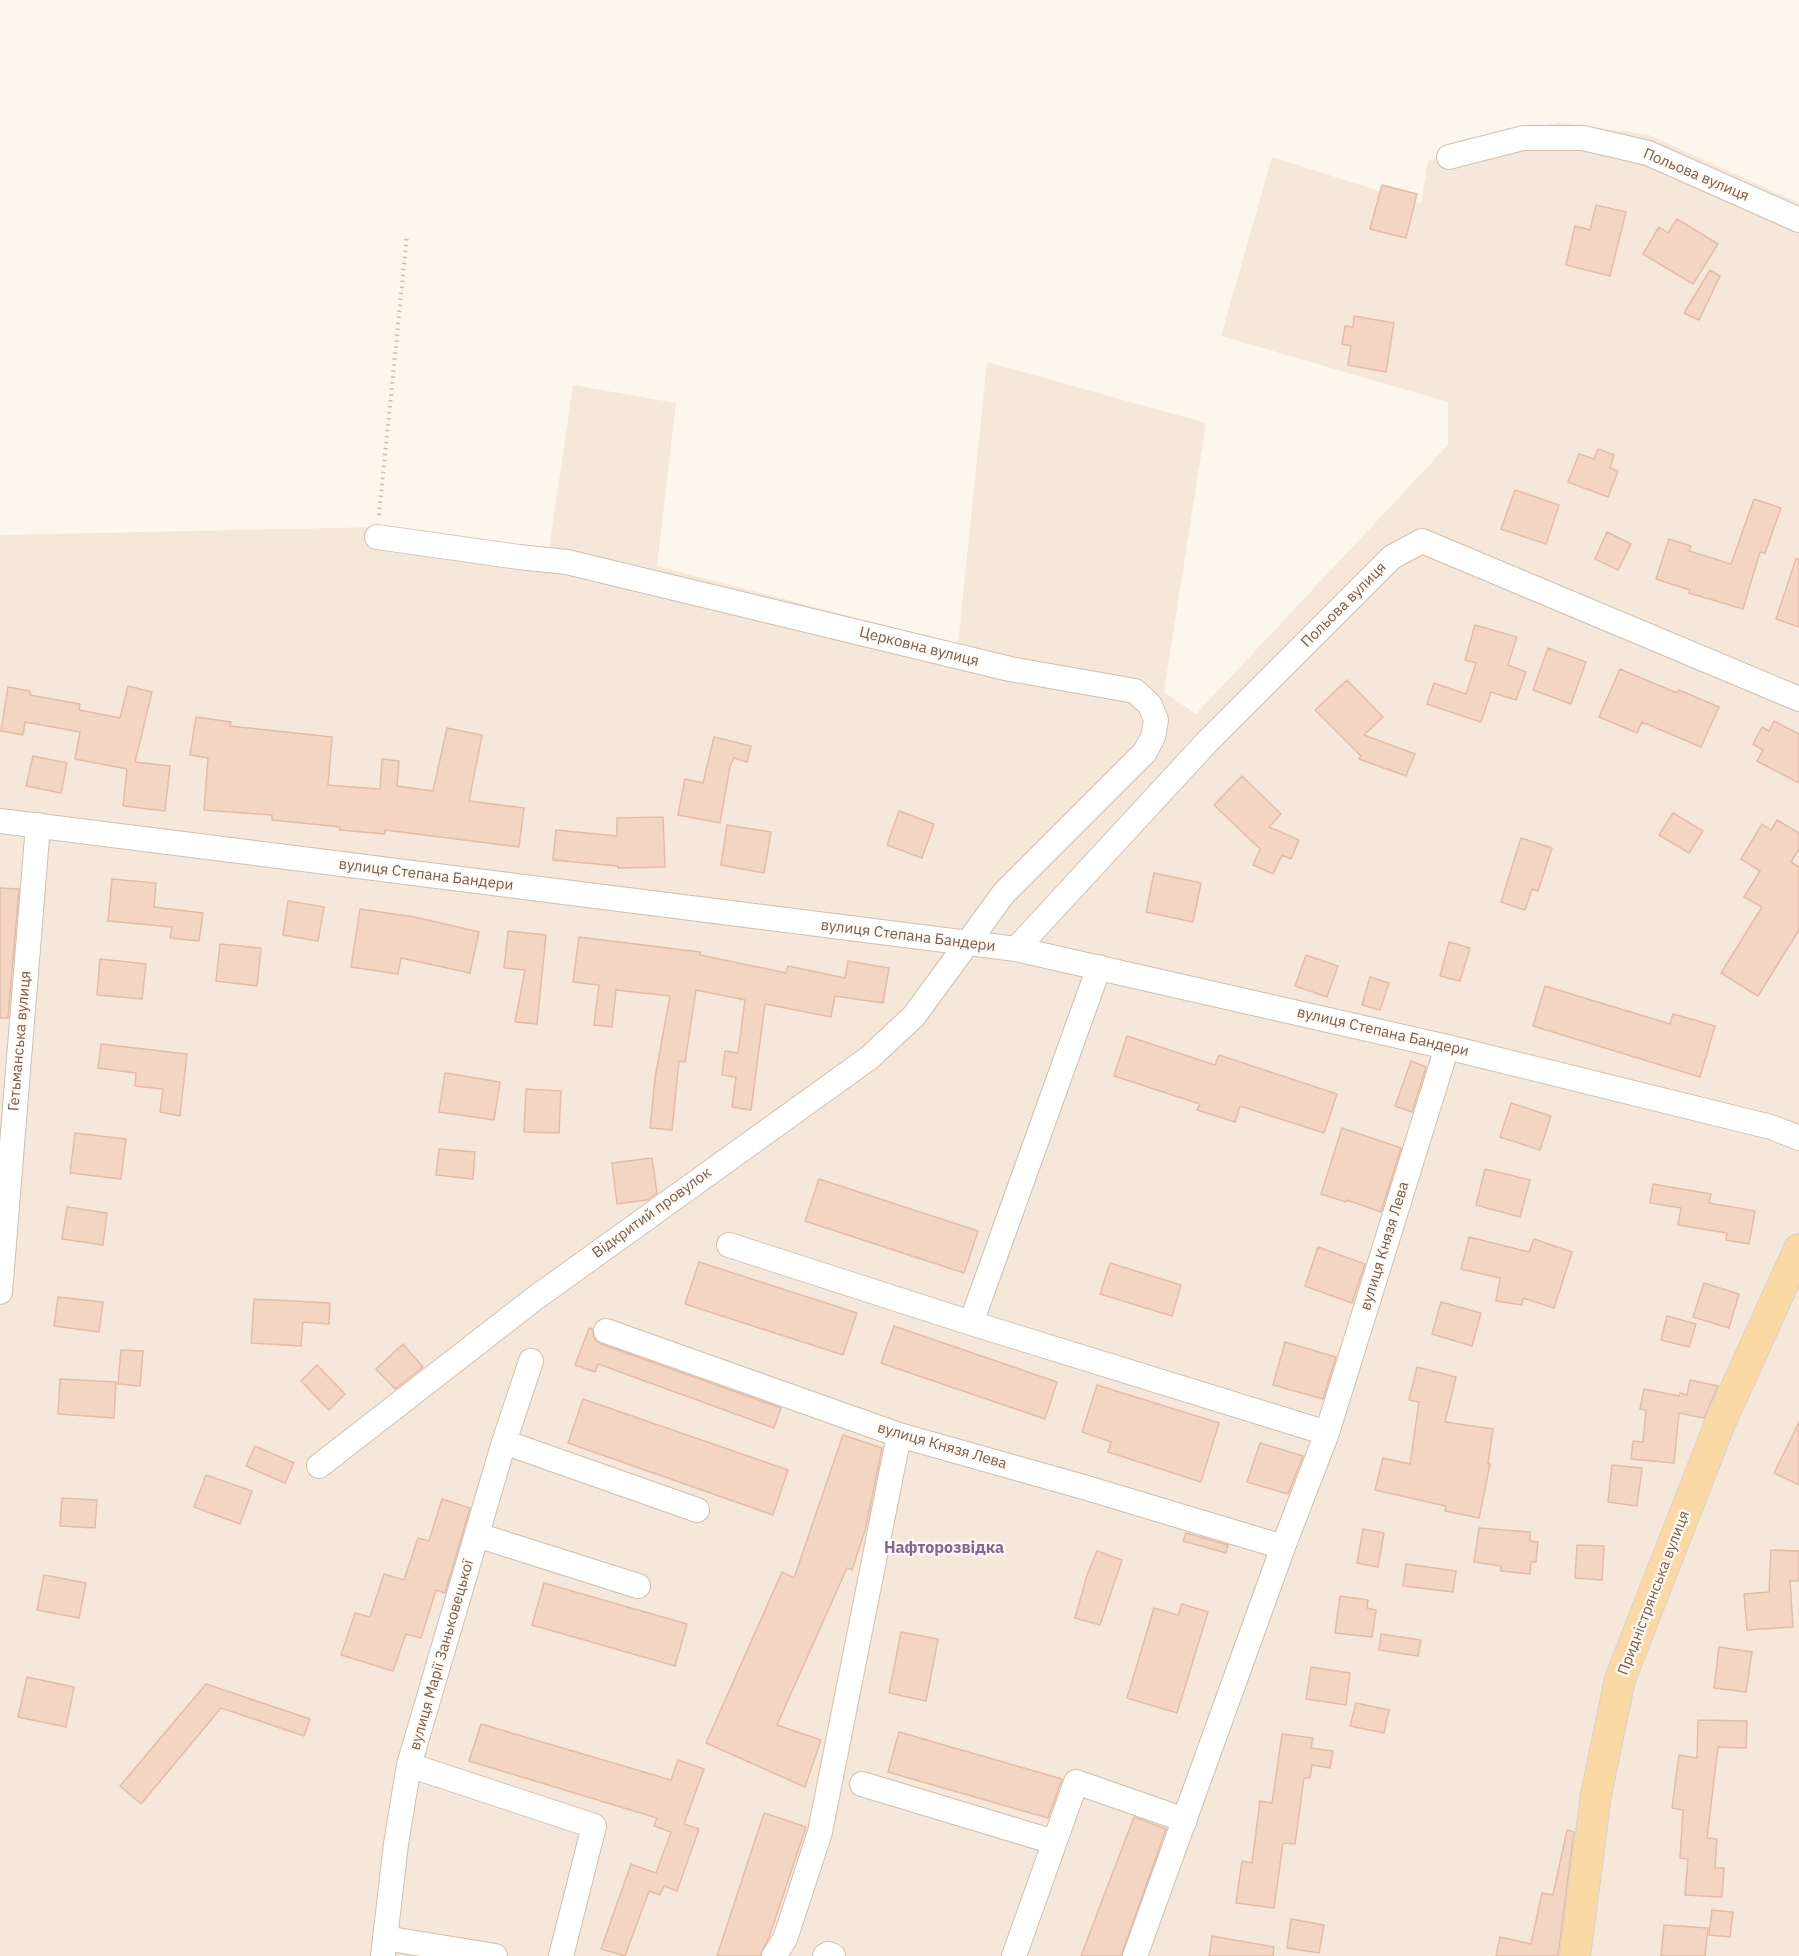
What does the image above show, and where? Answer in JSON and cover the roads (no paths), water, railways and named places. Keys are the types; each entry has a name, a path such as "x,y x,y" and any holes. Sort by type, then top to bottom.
{"main road":[{"name":"Придністрянська вулиця","path":"1575,1956 1596,1795 1620,1679 1721,1421 1799,1249"}],"street":[{"name":"Польова вулиця","path":"1449,157 1523,138 1583,138 1648,153 1799,220"},
{"name":"Церковна вулиця","path":"377,537 567,562 1010,669 1136,691 1150,705 1156,720 1153,737 1145,752 1004,893 969,944"},
{"name":"Польова вулиця","path":"1016,949 1207,741 1392,556 1422,541 1799,699"},
{"name":"вулиця Степана Бандери","path":"0,821 1016,949 1447,1047 1771,1127 1799,1138"},
{"name":"Гетьманська вулиця","path":"0,1292 38,825"},
{"name":"Відкритий провулок","path":"319,1466 534,1299 869,1058 914,1016 969,944"},
{"path":"971,1323 1099,967"},
{"name":"вулиця Князя Лева","path":"1135,1956 1327,1432 1447,1047"},
{"path":"729,1245 971,1323 1327,1432"},
{"name":"вулиця Князя Лева","path":"606,1331 899,1435 1283,1547"},
{"name":"вулиця Марії Заньковецької","path":"384,1947 396,1844 410,1765 504,1442 531,1361"},
{"path":"774,1956 785,1939 820,1832 899,1435"},
{"path":"504,1442 697,1510"},
{"path":"477,1535 638,1586"},
{"path":"410,1765 594,1826 561,1956"},
{"path":"1014,1956 1076,1782 1185,1820"},
{"path":"862,1784 1054,1842"},
{"path":"384,1947 495,1956"},
{"path":"825,1956 828,1954 833,1956"}],"district":[{"name":"Нафторозвідка","path":"944,1548"}]}
